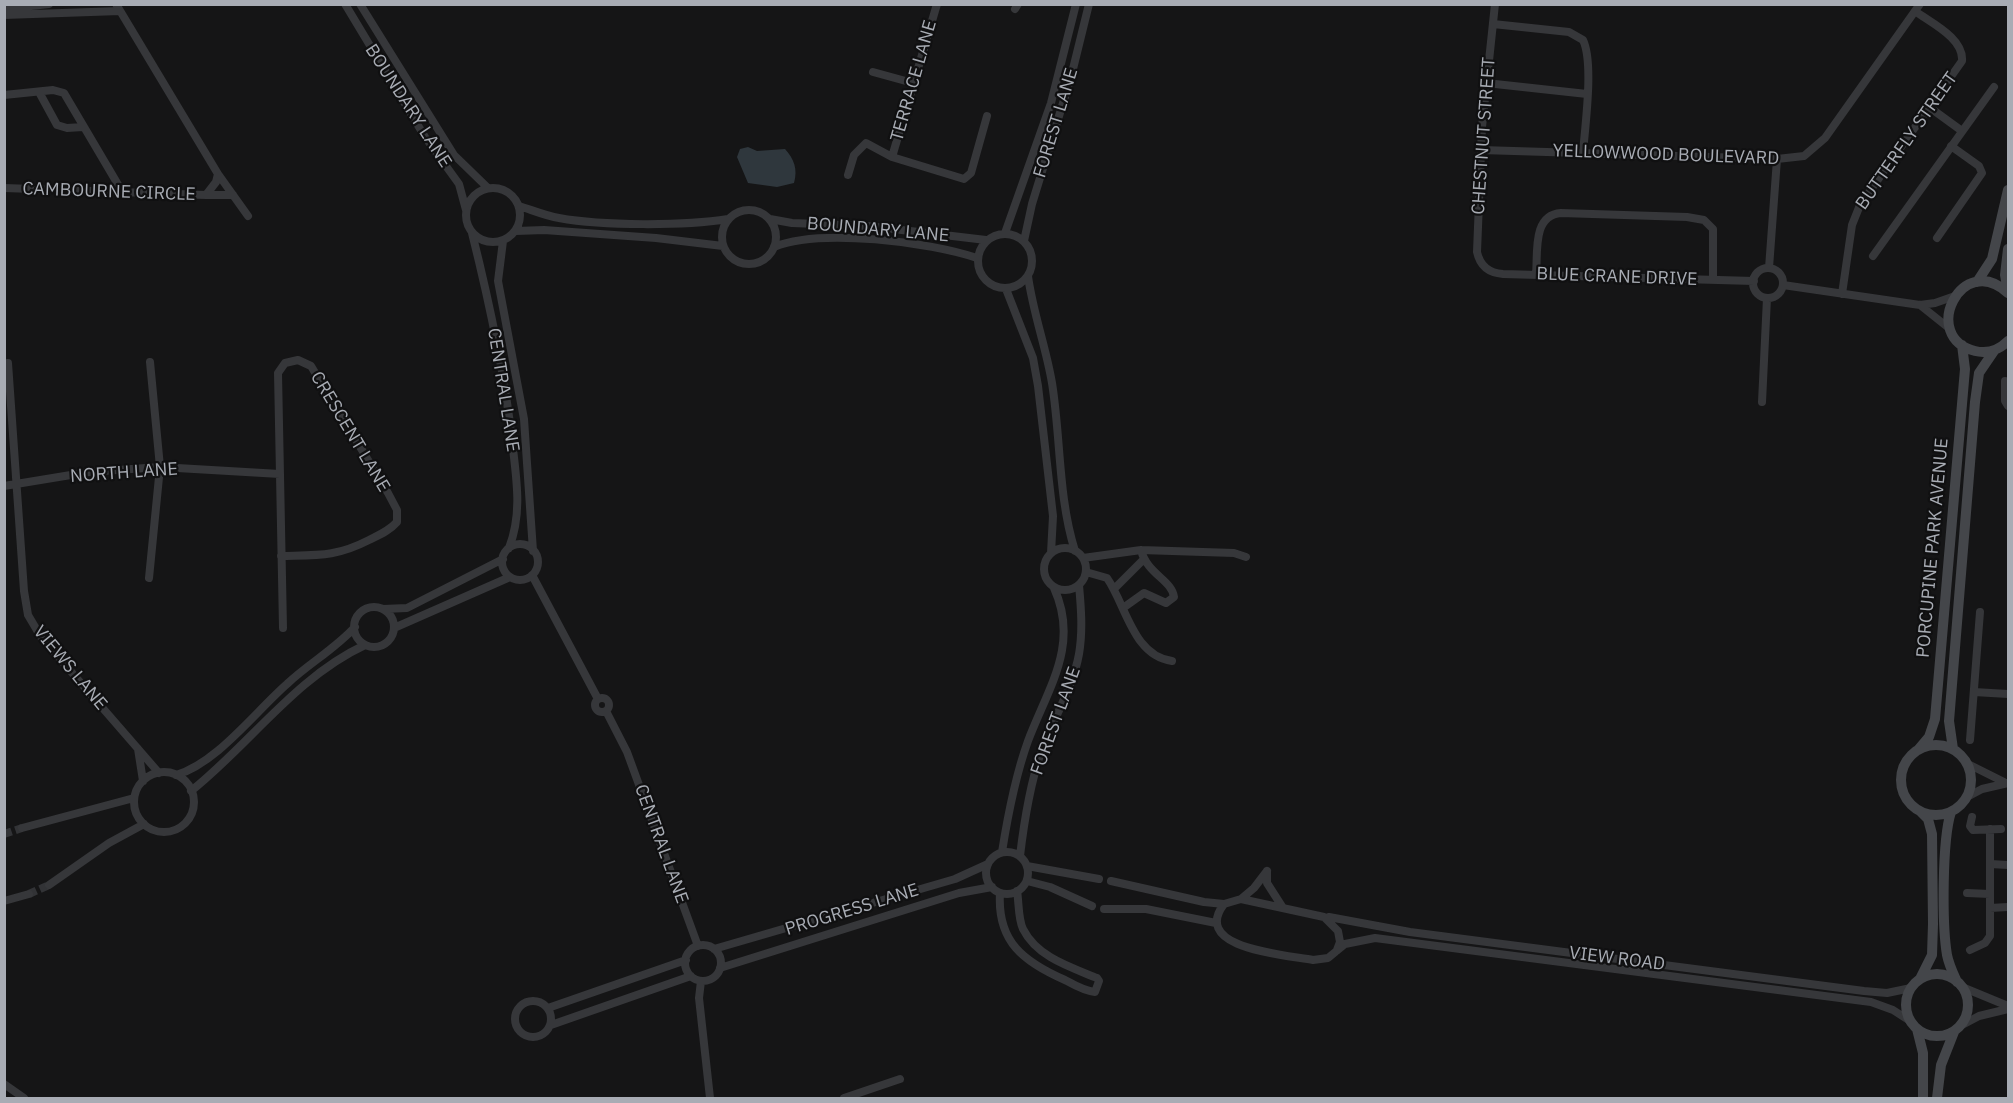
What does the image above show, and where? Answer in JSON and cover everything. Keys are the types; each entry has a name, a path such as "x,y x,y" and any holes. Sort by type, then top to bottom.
{"street":[{"path":"4,9 49,4"},
{"name":"BOUNDARY LANE","path":"345,4 425,137 459,184 466,210"},
{"name":"BOUNDARY LANE","path":"360,4 454,155 488,188"},
{"name":"TERRACE LANE","path":"892,157 937,4"},
{"name":"FOREST LANE","path":"1005,234 1050,103 1076,4"},
{"name":"FOREST LANE","path":"1024,241 1032,204 1071,77 1089,4"},
{"name":"CHESTNUT STREET","path":"1483,266 1477,252 1481,150 1495,4"},
{"path":"4,15 118,8"},
{"name":"CAMBOURNE CIRCLE","path":"4,188 206,195 216,182 218,174 118,8"},
{"name":"BUTTERFLY STREET","path":"1842,294 1852,225 1860,205 1959,65 1962,56 1954,41 1918,8"},
{"name":"YELLOWWOOD BOULEVARD","path":"1481,150 1777,159 1804,156 1819,145 1918,8"},
{"path":"1493,24 1569,32 1580,36 1586,48 1587,94 1583,153"},
{"path":"873,72 913,83"},
{"path":"1486,83 1587,94"},
{"path":"1873,256 1994,87"},
{"path":"4,95 53,90 64,93 123,193"},
{"path":"39,92 57,125 67,128 83,127"},
{"path":"1929,107 1962,131"},
{"path":"848,175 854,155 866,143 892,157 964,179 971,173 987,116"},
{"path":"1937,238 1982,173 1979,166 1951,146"},
{"path":"1769,268 1777,159"},
{"path":"218,174 248,216"},
{"path":"516,231 521,214 519,206 507,191 488,188 472,197 466,210 467,224 472,233 486,242 503,241 516,231 544,230 723,246"},
{"path":"1950,329 1948,312 1955,297 1962,289 1977,282 1992,259 2008,190"},
{"path":"206,195 233,195"},
{"path":"519,206 574,220 629,223 728,219"},
{"path":"753,209 770,219 776,234 774,247 764,260 749,264 733,260 723,246 723,227 728,219 735,212 753,209"},
{"path":"1536,275 1540,226 1548,216 1561,213 1698,218 1709,224 1714,234 1713,280"},
{"name":"BOUNDARY LANE","path":"770,219 792,223 931,232 986,240"},
{"name":"CENTRAL LANE","path":"472,233 488,296 508,405 519,505 517,525 509,548 502,559"},
{"path":"1028,276 1022,283 1006,289 991,285 985,280 980,274 977,258 986,240 1005,234 1024,241 1032,258 1028,276 1031,303 1052,386 1066,515 1075,551"},
{"name":"BOUNDARY LANE","path":"774,247 798,239 856,240 943,248 977,258"},
{"name":"CENTRAL LANE","path":"503,241 498,281 524,419 537,565 532,575 598,699 594,705 596,709 606,711 627,752 698,946"},
{"path":"2008,249 2005,275 2008,292"},
{"name":"BLUE CRANE DRIVE","path":"1483,266 1496,273 1754,281"},
{"path":"1769,268 1780,273 1783,285 1776,296 1767,298 1757,292 1754,281 1761,270 1769,268"},
{"path":"1977,282 1997,285 2008,292"},
{"path":"1783,285 1920,305 1955,297"},
{"path":"1006,289 1030,348 1038,387 1053,516 1051,553 1044,572 1049,584 1054,588 1067,590 1079,585 1086,573 1083,558 1075,551 1065,548 1051,553"},
{"path":"1762,402 1767,298"},
{"path":"1920,305 1950,329 1962,345 1977,352 1994,351 2008,341"},
{"name":"PORCUPINE PARK AVENUE","path":"1918,750 1929,737 1935,719 1965,369 1962,345"},
{"name":"PORCUPINE PARK AVENUE","path":"1953,749 1948,721 1975,402 1979,373 1994,351"},
{"name":"CRESCENT LANE","path":"281,556 327,555 349,551 388,531 397,522 394,503 310,366 298,360 285,363 278,373 281,556 283,628"},
{"path":"149,578 160,467 150,362"},
{"name":"VIEWS LANE","path":"8,363 19,484 24,591 28,615 41,637 159,773"},
{"path":"2005,381 2005,401 2008,406"},
{"name":"NORTH LANE","path":"4,486 89,472 160,467 280,474"},
{"path":"509,548 520,544 534,551"},
{"path":"1083,558 1141,549 1234,553 1246,557"},
{"path":"1123,608 1144,593 1166,603 1174,597 1172,588 1149,570 1141,549"},
{"path":"510,577 504,569 502,559 407,608 366,609 358,616 355,627 357,638 365,645 376,647 386,643 394,628 510,577 522,580 532,575"},
{"path":"1114,589 1144,559"},
{"path":"1086,573 1103,575 1114,589 1139,637 1160,660 1172,661"},
{"name":"FOREST LANE","path":"1020,856 1024,823 1041,754 1074,675 1080,653 1079,585"},
{"name":"FOREST LANE","path":"1002,852 1014,786 1029,740 1059,671 1064,626 1062,605 1054,588"},
{"path":"382,609 390,615 394,628"},
{"path":"1970,740 1980,612"},
{"path":"176,775 191,791 191,815 181,827 166,832 144,824 135,808 135,798 143,782 159,773 176,775 188,772 204,761 285,685 355,627"},
{"path":"191,791 317,675 347,653 365,645"},
{"path":"1974,692 2008,694"},
{"path":"1923,1098 1923,1053 1906,1004 1911,988 1920,980 1930,962 1932,844 1928,819 1905,796 1901,779 1906,762 1918,750 1936,745 1953,749 1968,764 2007,783"},
{"path":"138,748 143,782"},
{"path":"1967,797 1971,780 1968,764"},
{"path":"1917,809 1934,815 1951,812 1967,797 1982,789 2007,783"},
{"path":"22,828 135,798"},
{"path":"1937,1098 1941,1065 1968,1010 1960,984 1950,966 1946,945 1946,834 1951,812"},
{"path":"1972,817 1971,829 2001,829"},
{"path":"49,885 109,843 144,824"},
{"path":"1970,950 1988,940 1990,829"},
{"path":"1002,852 1020,856 1027,866 1027,881 1017,891 1000,894 992,887 987,876 988,864 1002,852"},
{"name":"PROGRESS LANE","path":"714,950 955,879 988,864"},
{"path":"1990,864 2008,865"},
{"path":"1027,866 1099,879"},
{"path":"1111,881 1204,902 1224,904 1241,898 1254,888 1267,871 1267,883 1283,908"},
{"path":"1027,881 1050,887 1092,906"},
{"name":"PROGRESS LANE","path":"720,968 949,896 992,887"},
{"path":"1000,894 999,912 1006,934 1019,954 1039,969 1095,992 1099,981 1097,978 1041,952 1028,936 1022,927 1017,891"},
{"path":"1967,893 1990,894"},
{"path":"4,901 29,894"},
{"name":"VIEW ROAD","path":"1241,898 1324,917 1410,932 1877,992 1911,988"},
{"path":"1104,909 1146,909 1215,923 1224,904"},
{"path":"1990,908 2008,907"},
{"path":"1324,917 1338,930 1340,942 1337,950"},
{"name":"VIEW ROAD","path":"1215,923 1218,930 1229,941 1321,960 1358,940 1375,938 1871,1002 1893,1010 1913,1025"},
{"path":"698,946 714,950 720,958 720,968 711,979 700,981 691,976 686,960 690,951 698,946"},
{"path":"548,1008 686,960"},
{"path":"1920,980 1935,974 2008,1007"},
{"path":"551,1025 548,1008 542,1003 526,1002 520,1007 516,1022 524,1035 540,1036 551,1025 691,976"},
{"path":"1751,987 1752,976"},
{"path":"700,981 699,999 710,1098"},
{"path":"1913,1025 1935,1037 1979,1016 2008,1007"},
{"path":"844,1098 900,1079"},
{"path":"4,1084 24,1098"}],"shaded area":[{"path":"748,147 757,151 785,149 794,164 796,173 794,183 777,187 748,183 737,157 740,149"}],"tunnel":[{"path":"4,834 22,828"},
{"path":"29,894 49,885"}]}
